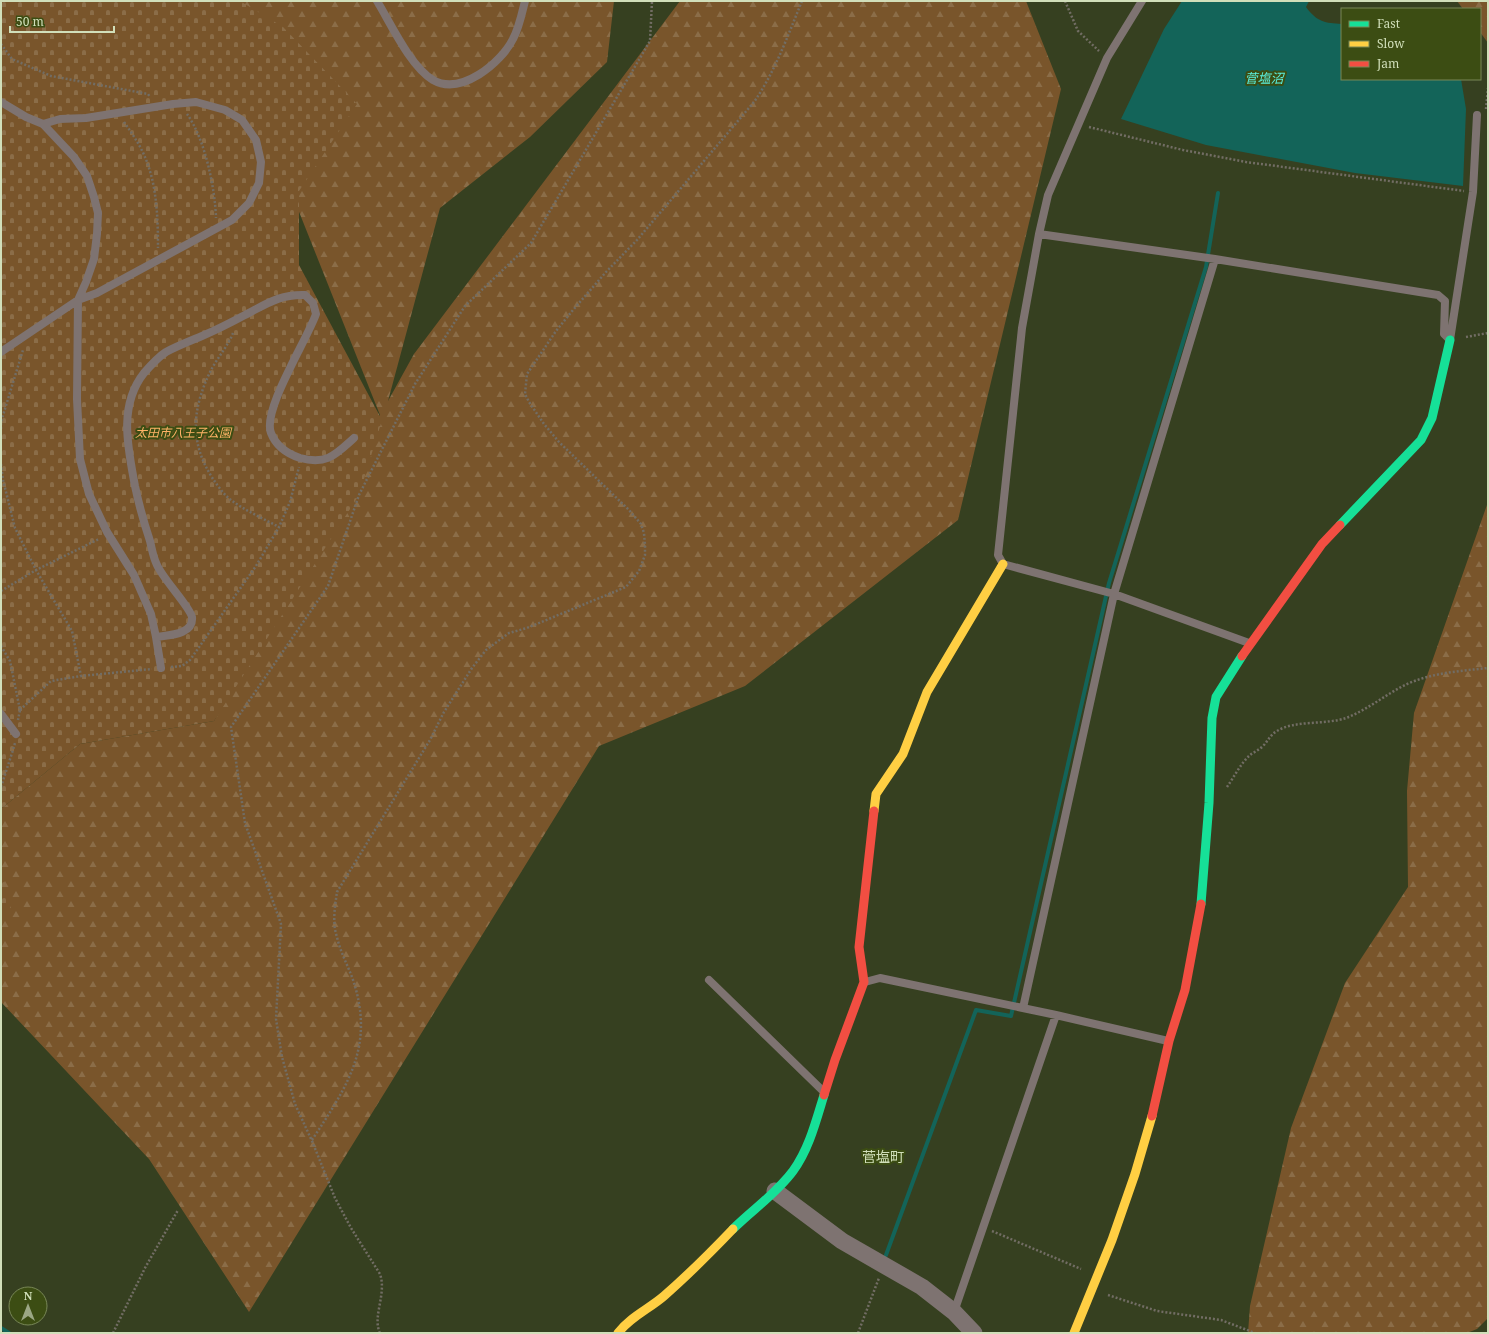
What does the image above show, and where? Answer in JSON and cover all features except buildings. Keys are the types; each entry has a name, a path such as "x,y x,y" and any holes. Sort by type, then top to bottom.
{"street":[{"path":"1074,1333 1093,1290 1135,1174 1156,1101 1169,1041 1185,990 1200,917 1210,803 1212,718 1216,697 1250,643 1322,544 1421,440 1432,418 1450,340"},
{"path":"618,1333 624,1325 663,1297 696,1267 793,1171 810,1140 821,1108 824,1092 864,982 859,947 876,794 903,754 927,692 1003,564"},
{"path":"774,1190 842,1241 922,1287 954,1312 974,1333"}],"lane":[{"path":"377,1 414,62 434,80 444,84 456,84 468,81 492,66 499,59 514,38 525,1"},
{"path":"1142,1 1107,58 1048,195 1039,234 1022,328 998,555 1003,564 1114,594 1250,643"},
{"path":"1,102 26,117 43,124 74,157 87,176 98,213 94,259 78,300 77,399 80,459 90,494 107,532 134,575 151,614 161,668"},
{"path":"1,352 78,300 97,293 232,220 249,202 259,183 261,162 256,140 242,120 225,110 196,102 158,106 86,118 60,119 43,124"},
{"path":"1450,340 1473,192 1477,115"},
{"path":"1039,234 1214,259 1438,295 1444,301 1444,334 1450,340"},
{"path":"1023,1008 1114,594 1214,259"},
{"path":"156,637 184,632 190,626 192,617 188,609 166,581 156,564 140,509 131,464 126,432 127,413 131,396 139,379 152,363 166,352 229,324 273,300 292,294 305,295 313,303 316,314 275,400 270,416 270,432 279,447 296,456 310,460 324,460 334,456 354,438"},
{"path":"1,714 16,734"},
{"path":"864,982 880,978 1056,1015 1169,1041"},
{"path":"708,980 824,1092"},
{"path":"954,1312 1056,1015"}],"path":[{"path":"380,1333 378,1316 383,1294 380,1274 335,1198 295,1104 282,1057 276,1019 281,924 245,823 231,727 328,586 359,495 416,384 465,306 531,242 650,41 652,1"},
{"path":"312,1141 331,1111 348,1079 359,1050 361,1032 359,999 336,936 335,912 337,892 430,740 444,712 472,668 486,650 509,633 527,628 626,587 639,571 645,555 644,533 641,524 630,510 559,442 528,402 525,394 527,374 556,331 573,310 606,272 637,240 763,90 802,1"},
{"path":"1065,1 1078,31 1107,58"},
{"path":"1,44 2,48 12,59 51,76 148,94 158,106"},
{"path":"1477,115 1485,110 1488,89"},
{"path":"180,104 190,118 200,141 215,197 217,228"},
{"path":"119,113 137,142 149,168 158,225 158,260"},
{"path":"1078,125 1183,150 1246,162 1473,192"},
{"path":"229,324 234,334 212,369 203,389 197,411 195,431 198,450 206,468 230,500 279,527"},
{"path":"1450,340 1488,332"},
{"path":"1,428 1,422 28,334"},
{"path":"1,464 3,480 15,528 36,570 72,631 81,676"},
{"path":"161,668 182,666 190,660 256,566 279,527 290,502 296,478"},
{"path":"1,591 36,570 91,544"},
{"path":"1,646 10,661 20,710 51,681 81,676 138,671"},
{"path":"1210,803 1219,799 1250,755 1264,746 1270,736 1278,730 1289,726 1345,718 1362,711 1404,686 1424,678 1488,668"},
{"path":"1,787 13,750"},
{"path":"113,1333 178,1210"},
{"path":"984,1227 1098,1276"},
{"path":"858,1333 885,1265"},
{"path":"1093,1290 1157,1311 1221,1320 1255,1333"}],"green space":[{"name":"太田市八王子公園","path":"1,1 240,1 283,27 357,104 299,191 299,265 382,420 359,495 214,721 80,744 1,809"},
{"path":"215,1 614,1 607,62 530,137 440,208 388,401 414,354 680,1 1026,1 1061,89 958,520 745,686 599,746 249,1312 149,1159 1,1002 1,809 80,744 214,721 380,415"},
{"path":"1457,1 1488,1 1488,43 1481,33 1481,8 1462,8"},
{"path":"1488,502 1488,1318 1477,1329 1467,1333 1248,1333 1250,1306 1291,1128 1345,983 1408,887 1407,791 1414,713"},
{"path":"1,871 11,908 1,909"}],"water":[{"name":"菅塩沼","path":"1182,1 1309,1 1306,7 1318,19 1326,22 1341,24 1341,80 1461,80 1466,109 1463,186 1355,173 1206,145 1121,119 1164,29"}],"waterway":[{"path":"886,1255 976,1010 1011,1016 1109,583 1206,267 1218,193"},
{"path":"1,1328 9,1333"}],"traffic: fast":[{"path":"1340,525 1421,440 1432,418 1450,340"},
{"path":"1201,904 1209,803 1212,718 1216,697 1242,656"},
{"path":"733,1229 772,1194 793,1171 808,1144 824,1095"}],"traffic: slow":[{"path":"874,811 876,794 903,754 927,692 1003,564"},
{"path":"1074,1333 1112,1240 1135,1174 1152,1116"},
{"path":"618,1333 628,1322 658,1301 673,1288 733,1229"}],"traffic: jam":[{"path":"1242,656 1322,544 1340,525"},
{"path":"824,1095 835,1060 864,982 859,947 874,811"},
{"path":"1152,1116 1169,1041 1185,990 1201,904"}],"district":[{"name":"菅塩町","path":"883,1157"}]}
